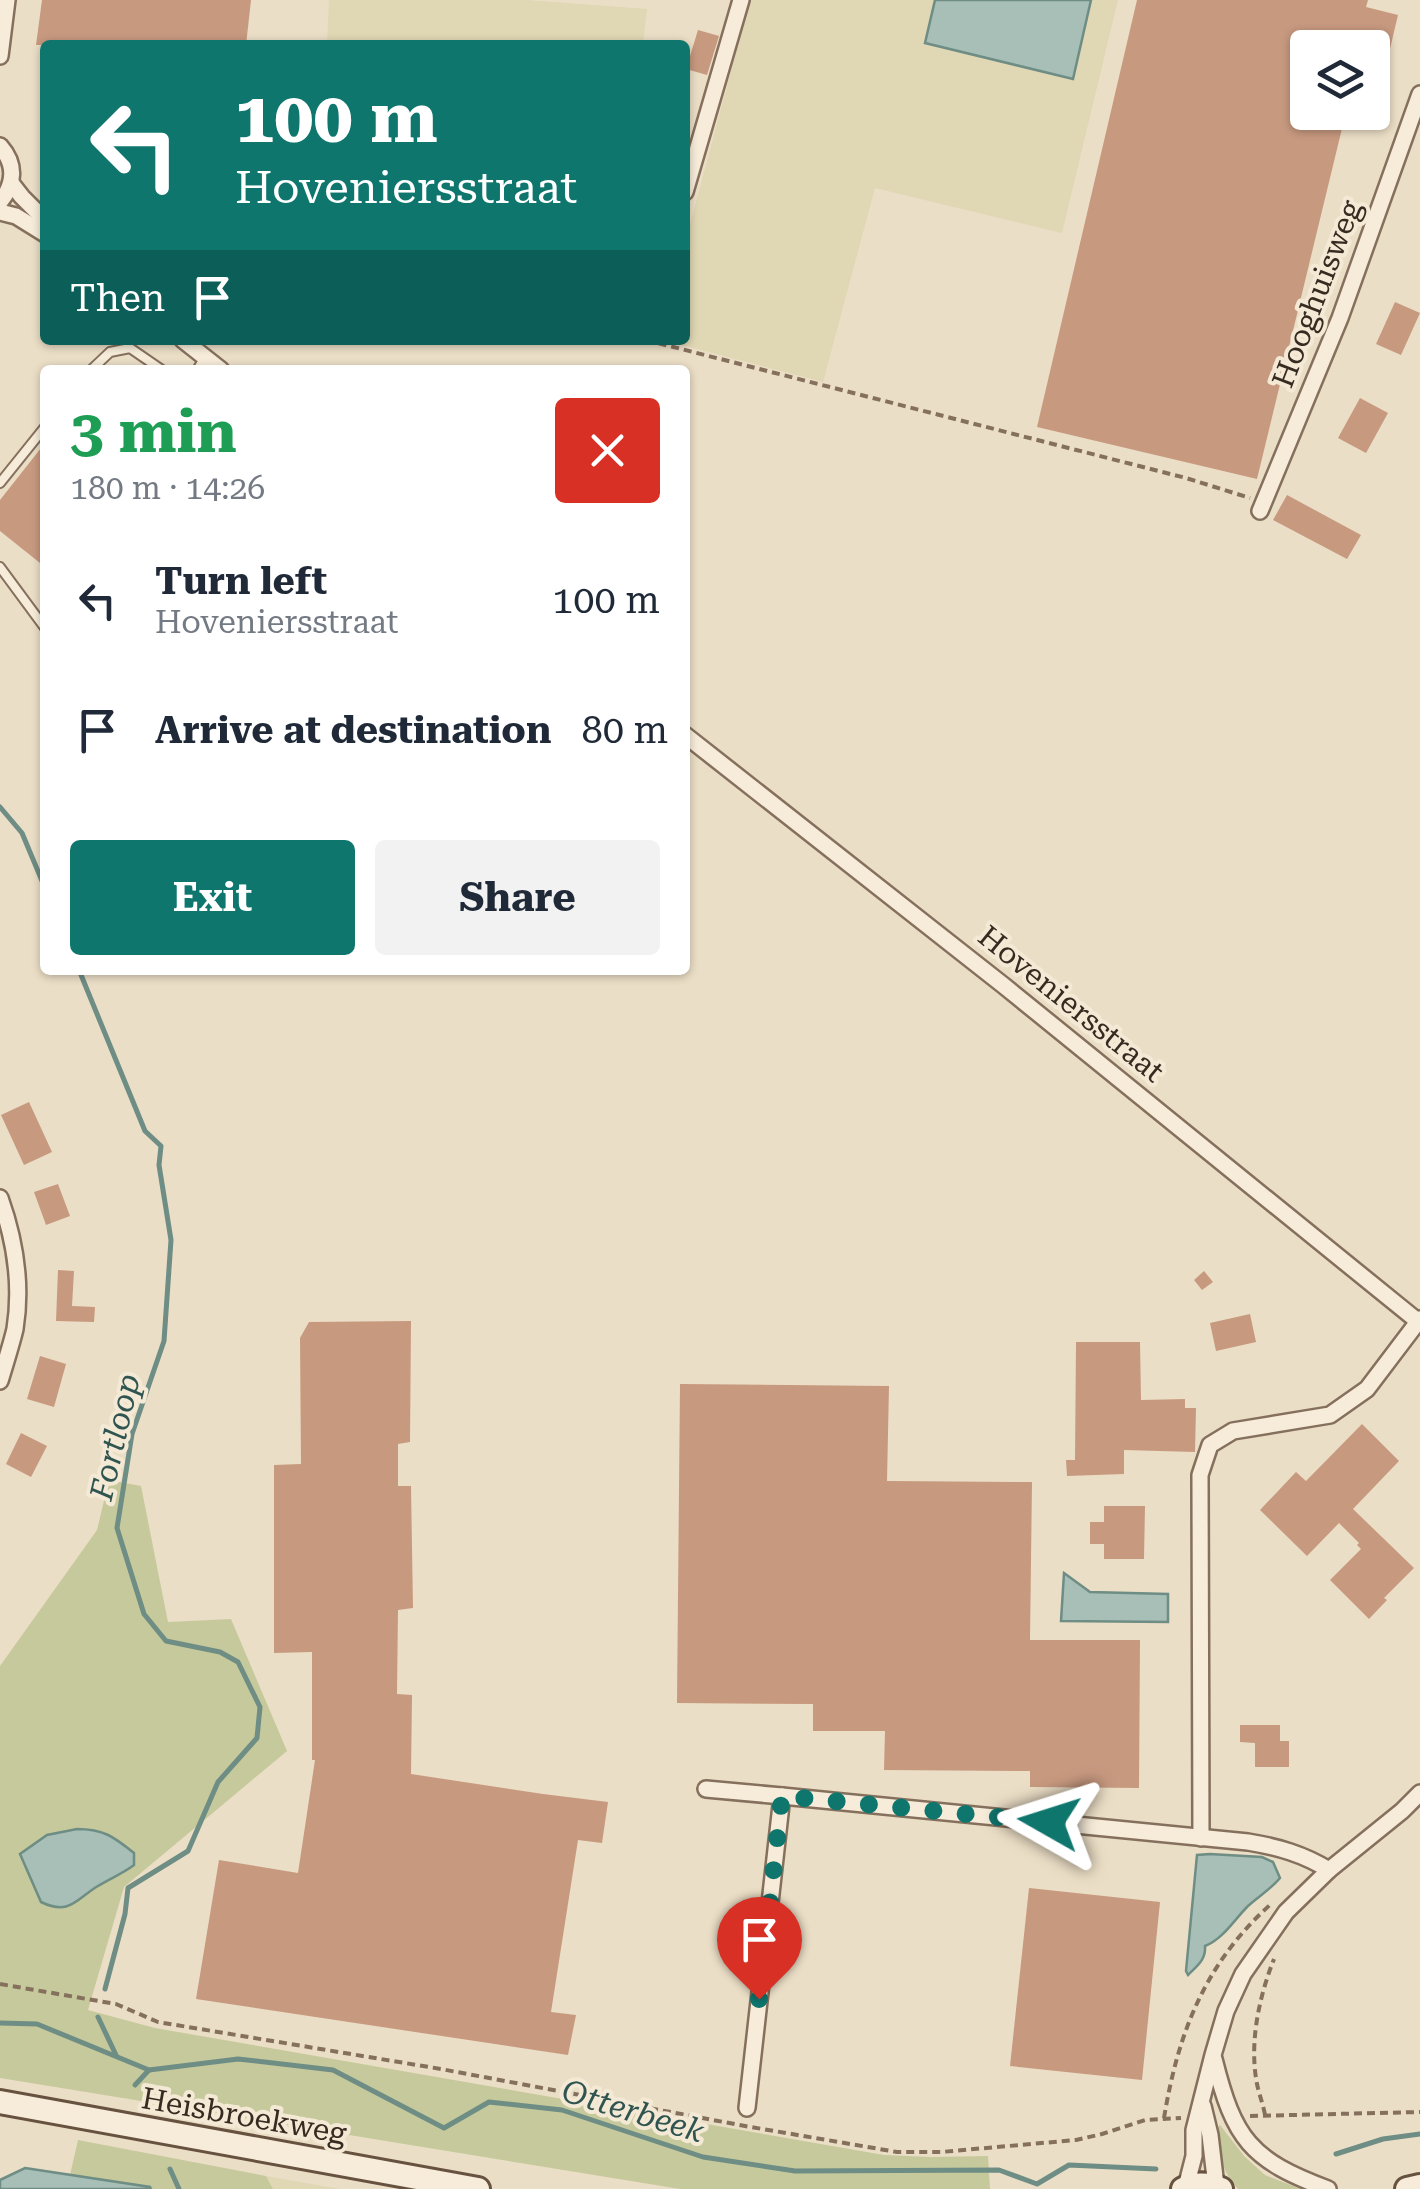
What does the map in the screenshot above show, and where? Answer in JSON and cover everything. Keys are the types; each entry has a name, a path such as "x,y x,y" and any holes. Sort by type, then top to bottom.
{"main road":[{"name":"Heisbroekweg","path":"0,2102 478,2189"},
{"path":"1184,2188 1206,2184 1218,2188"},
{"path":"1407,2189 1420,2186"}],"street":[{"path":"0,56 8,0"},
{"path":"690,175 741,0"},
{"name":"Hooghuisweg","path":"1262,507 1340,318 1420,94"},
{"path":"0,146 12,172 12,183 0,202"},
{"path":"12,183 40,214"},
{"path":"0,212 16,216 40,231"},
{"name":"Hoveniersstraat","path":"690,738 1420,1321 1366,1389 1330,1415 1234,1431 1210,1445 1200,1475 1202,1838"},
{"path":"0,1198 10,1225 19,1285 14,1330 0,1382"},
{"path":"706,1789 1276,1847 1302,1854 1329,1870"},
{"path":"1184,2188 1213,2055 1226,2011 1243,1974 1286,1912 1420,1793"},
{"path":"747,2108 782,1796"},
{"path":"1213,2055 1231,2116 1245,2139 1259,2154 1295,2178 1328,2189"},
{"path":"1202,2103 1218,2188"}],"lane":[{"path":"96,365 110,352 130,348 155,365"},
{"path":"0,482 40,433"},
{"path":"0,566 40,621"}],"path":[{"path":"666,345 1186,478 1262,507"},
{"path":"1164,2118 1187,2023 1212,1974 1246,1926"},
{"path":"1265,2115 1255,2070 1256,2026 1266,1980 1279,1947"},
{"path":"0,1984 116,2004 158,2022 897,2152 1076,2140 1128,2124 1182,2118"},
{"path":"1246,2116 1420,2112"}],"shaded area":[{"path":"329,0 527,0 647,9 644,40 327,40"},
{"path":"750,0 1118,0 1062,233 875,188 823,382 682,345 690,345 690,224"},
{"path":"266,2176 340,2189 273,2189"}],"green space":[{"path":"109,1480 141,1486 168,1622 231,1619 287,1751 124,1887 88,2010 155,2028 884,2155 988,2156 990,2189 680,2189 0,2078 0,1666 97,1530"},
{"path":"1220,2125 1265,2175 1301,2189 1238,2189 1222,2161 1216,2129"},
{"path":"78,2140 266,2176 273,2189 151,2189 70,2175"}],"water":[{"path":"935,0 1091,0 1073,79 925,43"},
{"path":"1064,1573 1090,1592 1168,1594 1168,1622 1061,1621"},
{"path":"94,1830 114,1838 134,1853 134,1865 66,1907 41,1902 20,1854 47,1835"},
{"path":"1197,1855 1262,1857 1273,1862 1280,1878 1223,1934 1205,1946 1198,1966 1188,1975"},
{"path":"25,2168 151,2189 0,2189 0,2180"}],"building":[{"path":"42,0 251,0 247,40 40,40 40,45 36,45"},
{"path":"1137,0 1368,0 1366,7 1398,15 1390,49 1390,30 1290,30 1290,130 1342,130 1257,479 1037,427"},
{"path":"698,30 719,36 707,75 690,70"},
{"path":"1395,302 1420,313 1401,355 1376,344"},
{"path":"1360,398 1388,413 1366,453 1338,438"},
{"path":"40,449 40,563 0,531 0,500"},
{"path":"1287,495 1361,535 1347,559 1273,520"},
{"path":"29,1102 52,1152 24,1165 1,1115"},
{"path":"58,1184 70,1216 46,1225 34,1192"},
{"path":"58,1270 74,1271 72,1306 95,1307 94,1322 56,1321"},
{"path":"1204,1271 1213,1282 1202,1290 1194,1280"},
{"path":"1250,1314 1256,1342 1216,1351 1210,1323"},
{"path":"411,1321 410,1442 398,1444 398,1486 411,1486 413,1608 398,1610 397,1694 412,1695 411,1774 608,1802 602,1843 578,1840 551,2012 576,2015 568,2055 196,1999 219,1860 298,1873 315,1760 312,1652 274,1653 274,1465 301,1464 300,1338 309,1322"},
{"path":"1076,1342 1140,1342 1141,1400 1185,1399 1185,1408 1196,1408 1195,1452 1124,1450 1124,1474 1067,1476 1066,1460 1075,1460"},
{"path":"40,1356 66,1364 54,1407 27,1399"},
{"path":"680,1384 889,1386 887,1481 1032,1482 1030,1640 1140,1640 1139,1788 1030,1787 1030,1771 884,1770 885,1731 813,1731 813,1704 677,1703"},
{"path":"1362,1424 1399,1461 1353,1509 1414,1568 1369,1619 1330,1580 1361,1549 1339,1523 1307,1556 1260,1510 1296,1472 1306,1481"},
{"path":"21,1433 47,1446 31,1477 6,1464"},
{"path":"1104,1506 1145,1506 1144,1559 1104,1559 1104,1544 1090,1544 1090,1522 1104,1522"},
{"path":"1240,1725 1280,1725 1280,1741 1289,1741 1289,1767 1255,1767 1255,1743 1240,1742"},
{"path":"1029,1888 1160,1902 1142,2080 1010,2066"}],"waterway":[{"name":"Fortloop","path":"0,807 22,833 40,876"},
{"name":"Fortloop","path":"81,975 145,1131 161,1146 159,1165 171,1240 164,1341 132,1434 117,1528 144,1614 166,1641 220,1652 238,1662 260,1707 257,1738 218,1782 188,1851 128,1888 105,1989"},
{"name":"Fortloop","path":"98,2017 116,2055"},
{"name":"Otterbeek","path":"0,2023 37,2024 149,2070 238,2059 333,2070 444,2128 489,2102 562,2110 703,2157 795,2171 999,2170 1037,2184 1069,2165 1156,2169"},
{"path":"135,2085 149,2070"},
{"name":"Otterbeek","path":"1336,2154 1383,2139 1420,2134"},
{"path":"170,2169 179,2189"}],"route":[{"path":"759,1999 782,1796 1049,1822"}]}
